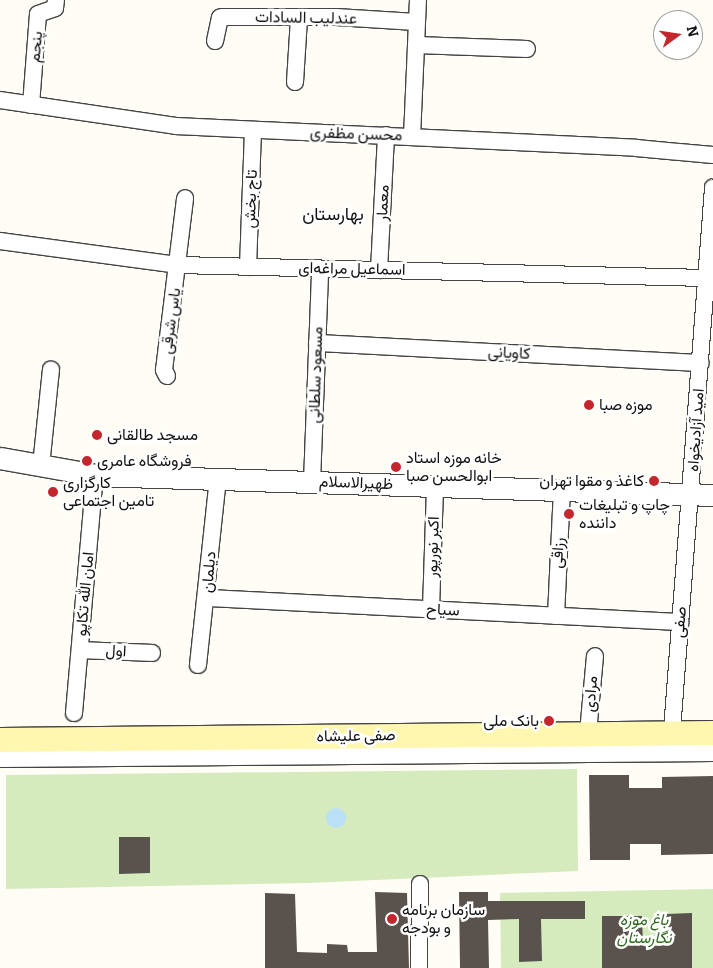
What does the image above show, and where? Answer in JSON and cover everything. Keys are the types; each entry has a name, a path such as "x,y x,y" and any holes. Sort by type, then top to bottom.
{"main road":[{"name":"صفی علیشاه","path":"0,740 588,733 671,742 713,733"}],"street":[{"name":"پنجم","path":"31,105 38,14 55,8 56,0"},
{"path":"412,137 418,0"},
{"name":"عندلیب السادات","path":"215,41 220,18 223,16 416,22"},
{"path":"295,82 299,18"},
{"path":"416,45 527,49"},
{"name":"محسن مظفری","path":"0,100 176,126 386,135 713,155"},
{"name":"تاج بخش","path":"248,267 253,130"},
{"name":"معمار","path":"379,270 386,135"},
{"name":"امید آزادیخواه","path":"691,494 700,363 708,335 706,278 711,240 713,188"},
{"name":"یاس شرقی","path":"167,376 164,370 185,198"},
{"name":"اسماعیل مراغه‌ای","path":"0,241 178,265 706,278"},
{"name":"مسعود سلطانی","path":"312,482 320,268"},
{"name":"کاویانی","path":"317,343 700,363"},
{"path":"41,466 51,370"},
{"name":"ظهیرالاسلام","path":"0,458 95,475 713,494"},
{"name":"امان الله تکاپو","path":"74,713 95,475"},
{"name":"دیلمان","path":"198,665 207,598 218,479"},
{"name":"اکبر نورپور","path":"431,609 435,486"},
{"name":"رزاقی","path":"556,616 562,490"},
{"name":"صفی","path":"671,742 691,494"},
{"name":"سیاح","path":"207,598 680,622"},
{"name":"اول","path":"80,650 152,653"},
{"name":"مرادی","path":"588,733 595,656"},
{"name":"صفی علیشاه","path":"0,756 671,742 713,750"},
{"path":"419,968 420,884"}],"green space":[{"path":"577,769 578,871 309,883 6,889 6,775"},
{"name":"باغ موزه نگارستان","path":"713,889 713,968 501,968 500,893"}],"water":[{"path":"336,808 343,811 346,818 343,825 336,828 329,825 326,818 329,811"}],"building":[{"path":"589,775 629,775 629,788 662,788 662,777 713,776 713,854 661,855 661,844 630,844 630,860 590,860"},
{"path":"119,837 150,837 150,873 119,874"},
{"name":"سازمان برنامه و بودجه","path":"375,892 407,893 409,968 265,968 265,893 295,894 297,952 327,953 327,944 347,945 348,952 377,952"},
{"path":"459,892 488,892 488,901 585,901 585,919 541,919 542,961 519,962 519,919 488,920 489,968 460,968"},
{"path":"692,913 692,968 602,968 602,916 642,916 643,946 666,945 666,914"}],"place":[{"name":"موزه صبا","path":"589,405"},
{"name":"مسجد طالقانی","path":"97,435"},
{"name":"فروشگاه عامری","path":"87,461"},
{"name":"خانه موزه استاد ابوالحسن صبا","path":"396,467"},
{"name":"کاغذ و مقوا تهران","path":"654,481"},
{"name":"کارگزاری تامین اجتماعی","path":"53,492"},
{"name":"چاپ و تبلیغات داننده","path":"569,514"},
{"name":"بانک ملی","path":"549,721"},
{"name":"سازمان برنامه و بودجه","path":"392,919"}],"district":[{"name":"بهارستان","path":"333,214"}]}
